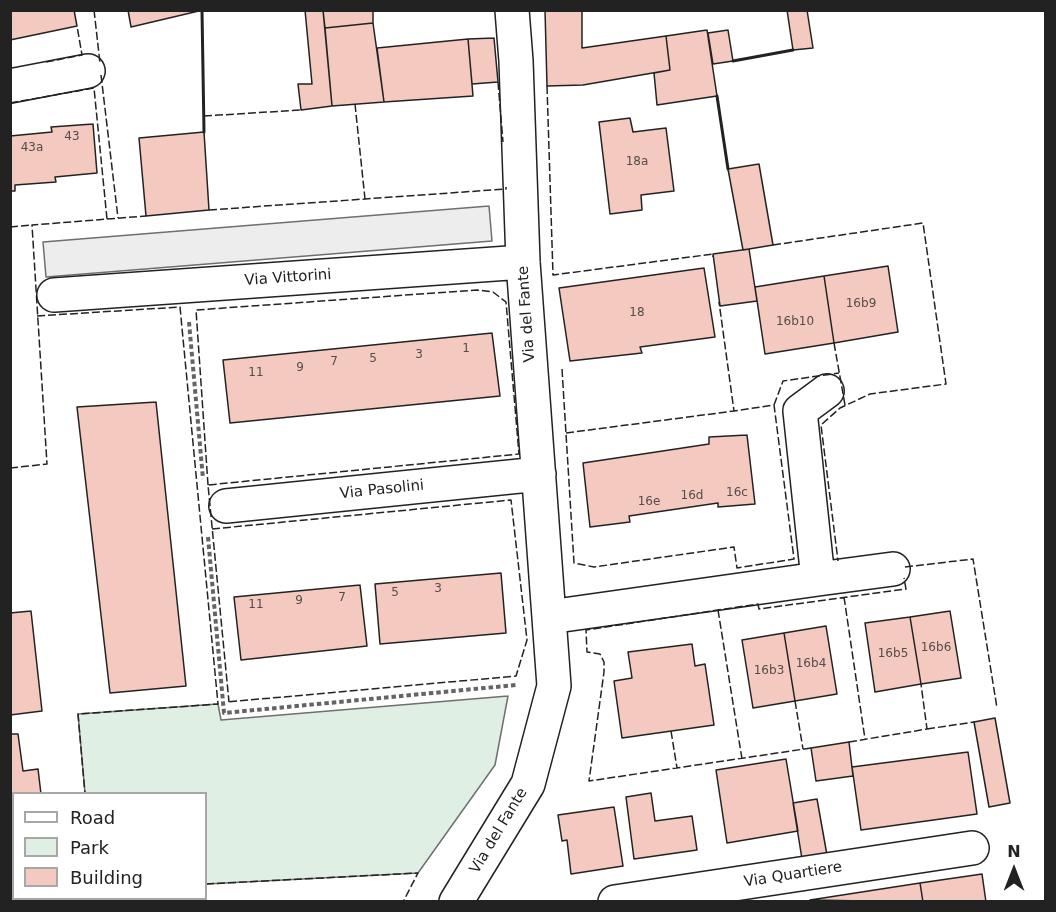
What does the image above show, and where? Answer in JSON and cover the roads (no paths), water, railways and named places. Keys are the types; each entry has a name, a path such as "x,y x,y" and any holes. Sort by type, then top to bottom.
{"street":[{"name":"Via del Fante","path":"456,902 528,784 554,681 523,262 512,10"},
{"path":"10,86 88,71"},
{"name":"Via Vittorini","path":"54,295 523,262"},
{"path":"818,579 800,411 827,391"},
{"name":"Via Pasolini","path":"215,497 539,474"},
{"path":"549,617 893,569"},
{"name":"Via Quartiere","path":"615,902 972,848"}]}
